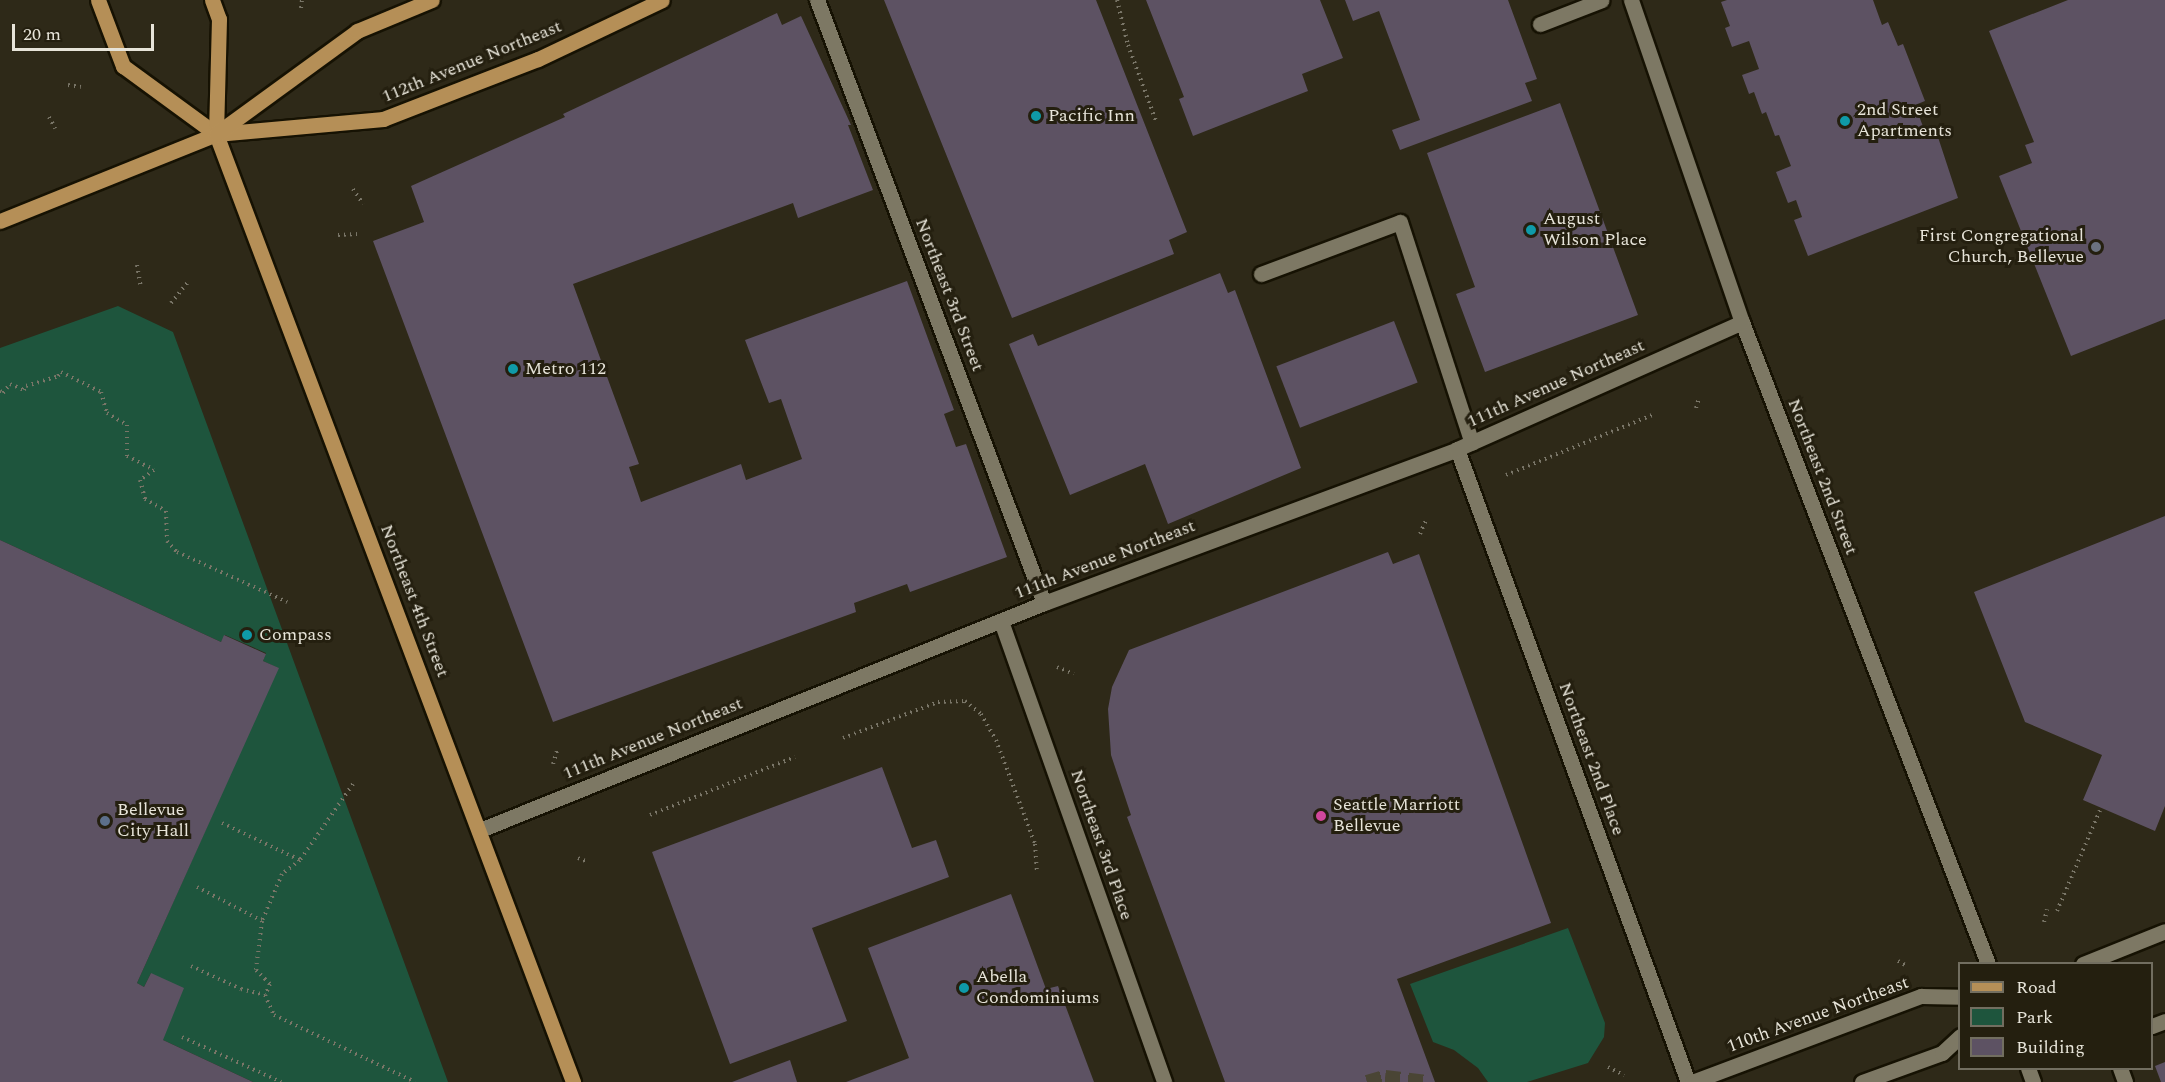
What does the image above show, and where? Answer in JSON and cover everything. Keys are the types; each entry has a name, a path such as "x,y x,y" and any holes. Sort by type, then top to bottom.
{"main road":[{"path":"98,0 123,66 216,134"},
{"name":"Northeast 4th Street","path":"212,0 219,19 216,134 573,1082"},
{"name":"112th Avenue Northeast","path":"0,221 216,134 357,31 432,0"},
{"name":"112th Avenue Northeast","path":"216,134 383,119 538,59 662,0"}],"street":[{"name":"Northeast 3rd Street","path":"817,0 1044,603"},
{"path":"1540,24 1602,0"},
{"name":"Northeast 2nd Street","path":"1631,0 1742,322 1988,962"},
{"path":"1261,274 1400,222 1472,443"},
{"name":"111th Avenue Northeast","path":"480,830 1044,603 1472,443 1742,322"},
{"name":"Northeast 2nd Place","path":"1457,449 1690,1082"},
{"name":"Northeast 3rd Place","path":"1001,621 1164,1082"},
{"path":"2086,962 2165,931"},
{"name":"110th Avenue Northeast","path":"1690,1082 1921,996 1958,997"},
{"path":"1862,1082 1942,1053 1958,1037"}],"path":[{"path":"301,8 302,0"},
{"path":"1118,0 1128,45 1156,121"},
{"path":"68,85 81,87"},
{"path":"48,117 55,128"},
{"path":"353,189 363,204"},
{"path":"338,235 357,234"},
{"path":"137,265 141,288"},
{"path":"171,303 189,281"},
{"path":"0,391 3,393 10,384 24,390 26,386 58,376 61,372 101,392 107,413 127,425 127,456 154,470 140,480 145,500 166,511 167,541 177,552 286,602"},
{"path":"1696,408 1698,398"},
{"path":"1506,475 1655,414"},
{"path":"1420,534 1426,520"},
{"path":"1057,667 1074,674"},
{"path":"843,738 938,702 965,701 973,698"},
{"path":"965,701 981,714 996,740 1035,844 1037,872"},
{"path":"551,768 557,751"},
{"path":"650,815 795,757"},
{"path":"353,784 300,860 282,874 262,921 256,970 270,984 265,995 274,1015 415,1082"},
{"path":"2057,911 2101,808"},
{"path":"222,823 300,860"},
{"path":"578,858 588,862"},
{"path":"197,887 262,921"},
{"path":"2044,922 2047,909"},
{"path":"191,966 241,989 265,995"},
{"path":"182,1037 281,1082"},
{"path":"1608,1067 1624,1075"}],"green space":[{"path":"118,306 173,332 448,1082 253,1082 163,1040 151,973 144,987 137,983 278,668 263,661 266,653 225,635 221,642 0,540 0,348"},
{"path":"1568,928 1605,1023 1604,1037 1588,1063 1527,1082 1488,1082 1478,1068 1454,1050 1433,1042 1410,984"}],"building":[{"name":"Pacific Inn","path":"884,0 1096,0 1187,232 1169,240 1174,254 1012,318"},
{"path":"1146,0 1320,0 1343,58 1302,74 1308,91 1193,136 1179,99 1184,97"},
{"path":"1345,0 1508,0 1537,79 1525,83 1532,101 1400,150 1392,130 1420,120 1379,11 1353,21"},
{"name":"2nd Street Apartments","path":"1727,0 1873,0 1882,25 1888,22 1898,46 1903,44 1925,101 1915,105 1925,132 1935,128 1958,198 1808,256 1794,220 1802,217 1796,200 1788,203 1776,172 1791,166 1779,135 1775,136 1766,112 1762,114 1754,92 1749,94 1742,75 1759,69 1749,41 1732,47 1725,28 1730,26 1721,2"},
{"name":"First Congregational Church, Bellevue","path":"2068,0 2165,0 2165,319 2071,356 1999,176 2032,163 2025,145 2034,142 1989,31"},
{"name":"Metro 112","path":"777,13 782,25 801,16 851,125 848,125 873,190 798,218 793,203 573,284 639,464 629,467 641,502 741,464 746,480 802,459 781,399 769,403 745,340 907,281 954,410 944,414 956,447 966,444 1007,557 910,592 907,584 854,603 856,612 553,722 373,241 424,222 411,186 565,117 563,114"},
{"name":"August Wilson Place","path":"1560,103 1638,315 1485,372 1456,294 1475,287 1427,153"},
{"path":"1220,273 1228,293 1235,290 1301,468 1168,524 1145,464 1070,495 1009,344 1033,334 1038,346"},
{"path":"1394,321 1418,383 1300,428 1276,366"},
{"path":"2165,516 2165,806 2155,831 2083,800 2102,755 2025,722 1974,592"},
{"name":"Bellevue City Hall","path":"0,540 221,642 224,635 266,654 263,661 279,668 137,983 144,987 151,973 184,988 163,1040 253,1082 0,1082"},
{"name":"Seattle Marriott Bellevue","path":"1388,552 1393,564 1419,554 1551,923 1397,979 1435,1082 1225,1082 1127,817 1131,815 1111,755 1108,709 1112,687 1129,650"},
{"path":"882,767 912,848 936,840 949,877 812,928 847,1021 730,1064 652,852"},
{"name":"Abella Condominiums","path":"1011,894 1046,989 1058,986 1094,1082 846,1082 909,1058 868,948"},
{"path":"790,1060 797,1082 732,1082"},
{"path":"2165,1062 2165,1082 2161,1082 2155,1066"}],"tunnel":[{"path":"1367,1082 1385,1077 1427,1082"}],"place":[{"name":"Pacific Inn","path":"1036,116"},
{"name":"2nd Street Apartments","path":"1845,121"},
{"name":"August Wilson Place","path":"1531,230"},
{"name":"First Congregational Church, Bellevue","path":"2096,247"},
{"name":"Metro 112","path":"513,369"},
{"name":"Compass","path":"247,635"},
{"name":"Seattle Marriott Bellevue","path":"1321,816"},
{"name":"Bellevue City Hall","path":"105,821"},
{"name":"Abella Condominiums","path":"964,988"}]}
